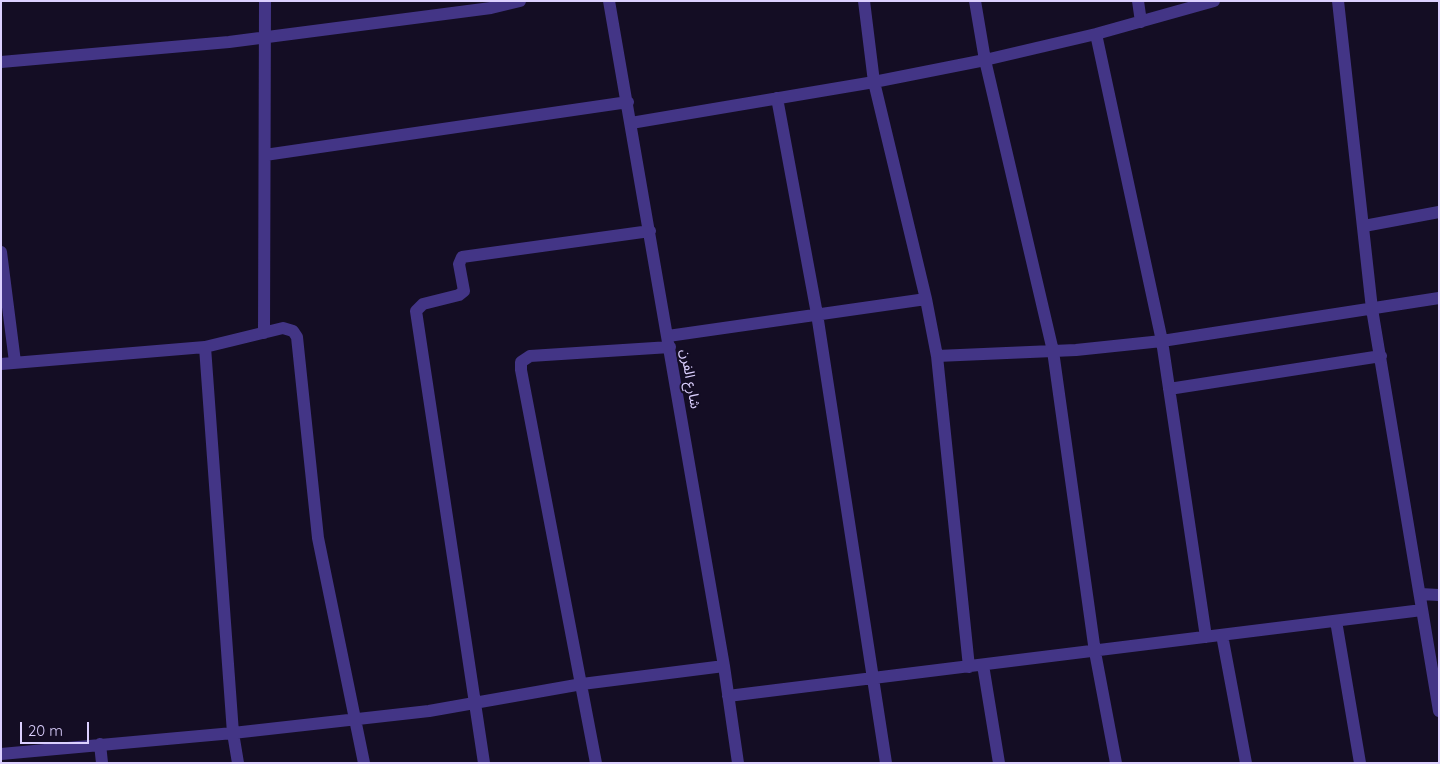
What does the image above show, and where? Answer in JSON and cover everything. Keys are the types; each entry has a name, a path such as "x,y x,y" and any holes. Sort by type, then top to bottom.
{"street":[{"path":"264,333 265,1"},
{"path":"1,62 266,38 491,8 520,1"},
{"name":"شارع الفرن","path":"609,1 669,341 724,666 738,763"},
{"path":"864,1 874,82 926,298 937,356 969,667"},
{"path":"975,1 984,60 1053,351 1095,652 1116,763"},
{"path":"1138,1 1141,22"},
{"path":"631,123 874,82 984,60 1096,34 1214,1"},
{"path":"1338,1 1372,309 1439,711"},
{"path":"1096,34 1162,341 1206,637"},
{"path":"777,98 817,314 886,763"},
{"path":"265,155 628,102"},
{"path":"1364,226 1439,212"},
{"path":"484,763 416,311 423,304 459,295 464,291 459,261 467,255 650,231"},
{"path":"1,252 15,362"},
{"path":"596,763 521,362 530,356 669,341 817,314 926,298"},
{"path":"937,356 1053,351 1162,341 1439,298"},
{"path":"1,364 205,347 264,333 288,329 293,331 297,337 318,538 364,763"},
{"path":"205,347 233,733 238,763"},
{"path":"1169,389 1381,356"},
{"path":"1420,594 1439,595"},
{"path":"728,696 1422,610"},
{"path":"1336,621 1360,763"},
{"path":"1222,635 1246,763"},
{"path":"983,665 999,763"},
{"path":"1,754 233,733 356,719 474,703 582,684 724,666"},
{"path":"100,744 102,763"}]}
